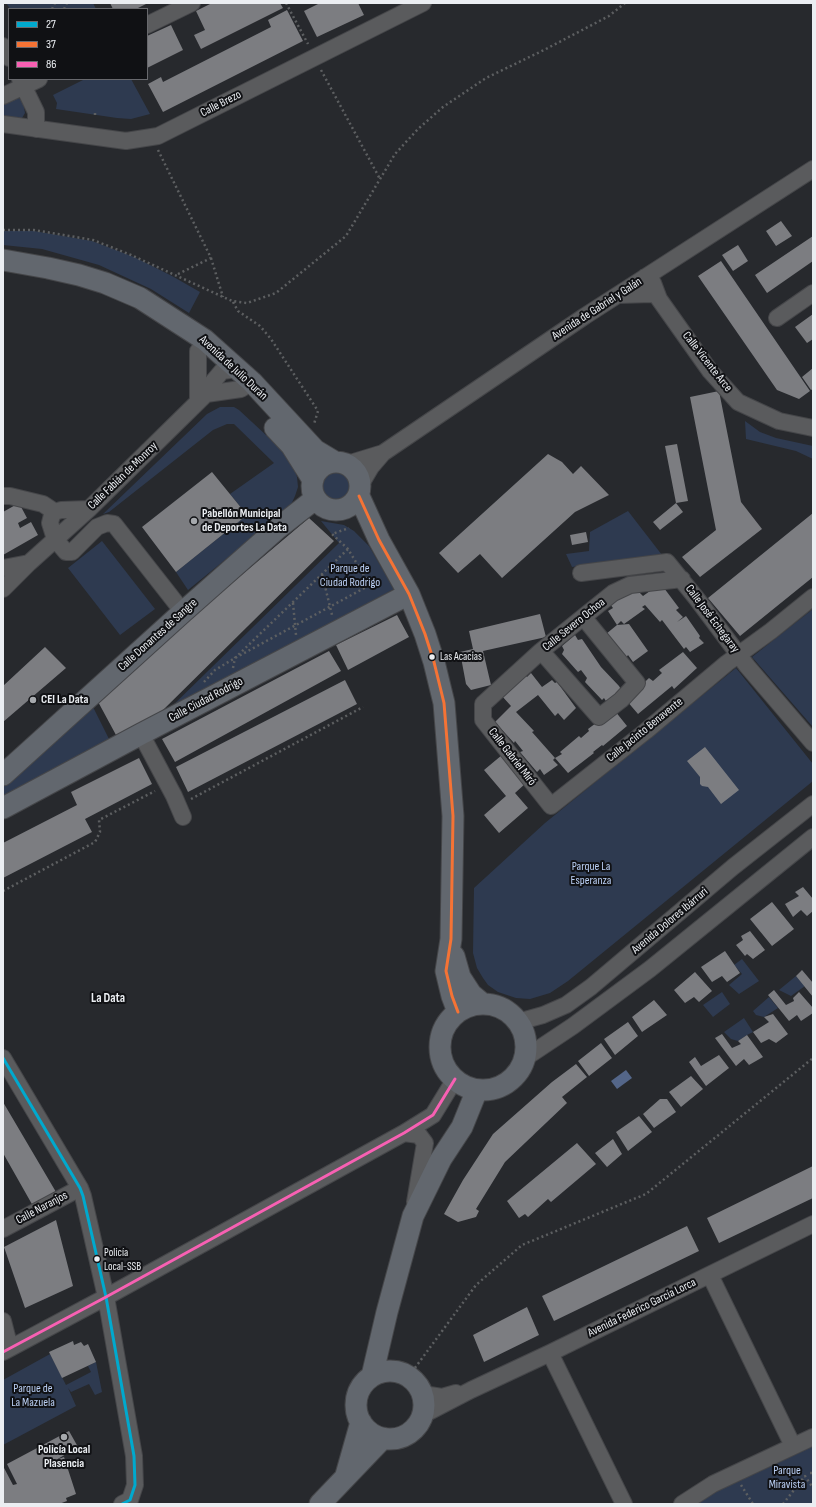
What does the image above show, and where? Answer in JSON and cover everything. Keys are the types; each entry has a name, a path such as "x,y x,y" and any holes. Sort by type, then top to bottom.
{"main road":[{"name":"Avenida de Julio Durán","path":"3,260 48,268 105,283 140,298 205,340 238,378 291,445 314,490"},
{"name":"Avenida de Julio Durán","path":"3,273 50,281 88,290 153,321 191,345 238,378 315,450 341,463"},
{"path":"379,540 336,511 322,507 314,490 316,473 322,467 330,463 341,463 354,469 359,476 360,490 379,540 409,594 425,634 434,662 444,703 453,816 451,939 446,971 452,996 458,1012"},
{"name":"Calle Donantes de Sangre","path":"3,775 278,528 314,490"},
{"path":"346,519 360,490"},
{"name":"Calle Ciudad Rodrigo","path":"3,808 409,594"},
{"path":"451,939 460,977 471,994 483,1004"},
{"path":"483,1004 496,1006 508,1012 518,1022 524,1033 526,1045 525,1058 520,1070 512,1079 501,1086 489,1090 476,1090 455,1080 446,1070 441,1058 440,1045 443,1032 449,1021 458,1012 470,1006 483,1004"},
{"path":"372,1376 413,1216 441,1159 462,1127 476,1090"},
{"path":"382,1338 401,1373"},
{"path":"386,1371 401,1373 418,1384 423,1394 425,1404 423,1415 415,1428 403,1436 393,1439 383,1438 373,1434 365,1428 361,1422 356,1408 357,1398 360,1388 367,1379 372,1376 386,1371"},
{"path":"345,1478 361,1422"},
{"path":"320,1504 383,1438"}],"street":[{"path":"148,25 192,3"},
{"name":"Calle Brezo","path":"3,124 126,141 158,136 311,51 423,3"},
{"path":"3,46 8,56"},
{"path":"3,96 22,83 35,80"},
{"path":"22,83 36,112 36,129"},
{"name":"Avenida de Gabriel y Galán","path":"360,490 371,467 383,453 666,263 813,169"},
{"path":"618,295 656,295 666,263"},
{"name":"Calle Vicente Arce","path":"645,277 647,287 656,295 710,371 738,402 779,421 813,428"},
{"path":"777,318 813,293"},
{"path":"198,351 202,398 238,378"},
{"name":"Calle Fabián de Monroy","path":"3,589 29,563 89,509 202,398 211,384 238,378"},
{"name":"Avenida de Gabriel y Galán","path":"341,463 383,453"},
{"path":"3,496 10,496 43,504 55,512"},
{"path":"89,509 61,510 55,512 50,519 55,540 66,552 72,552 97,527 107,523 114,524 183,612"},
{"name":"Calle José Echegaray","path":"581,573 667,562 747,666 813,743"},
{"path":"3,568 29,563"},
{"name":"Calle Severo Ochoa","path":"483,704 541,651 584,618 613,593 630,584 682,580"},
{"name":"Calle Jacinto Benavente","path":"551,806 646,731 715,672 813,597"},
{"path":"541,651 599,717 621,700 637,683 584,618"},
{"name":"Calle Gabriel Miró","path":"483,704 483,720 551,806"},
{"path":"141,734 168,785 180,812"},
{"name":"Avenida Dolores Ibárruri","path":"518,1022 543,1015 566,1005 591,987 732,867 813,804"},
{"name":"Avenida Dolores Ibárruri","path":"525,1058 573,1026 650,969 813,837"},
{"path":"3,1058 80,1188 83,1196 106,1297 134,1456 135,1485 126,1502"},
{"path":"3,1321 7,1350 404,1133 433,1115 455,1080"},
{"path":"404,1133 419,1135 425,1143 413,1216"},
{"name":"Calle Naranjos","path":"3,1229 80,1188"},
{"name":"Avenida Federico García Lorca","path":"423,1415 471,1390 550,1353 813,1224"},
{"path":"710,1274 793,1446"},
{"path":"550,1353 624,1504"},
{"name":"Avenida Federico García Lorca","path":"423,1394 442,1397 471,1390"},
{"path":"682,1504 713,1484 813,1437"}],"path":[{"path":"286,3 380,179"},
{"path":"3,230 34,230 93,240 131,255 232,301 247,303 276,293 346,236 395,154 418,129 443,106 486,78 609,16 625,3"},
{"path":"152,137 211,258 223,297"},
{"path":"176,275 211,258"},
{"path":"232,301 238,311 260,326 271,339 318,411 308,443"},
{"path":"235,658 370,585 348,549 332,534 346,519"},
{"path":"232,671 235,658 348,549"},
{"path":"322,574 333,622"},
{"path":"293,603 297,642"},
{"path":"180,812 364,707"},
{"path":"3,891 95,842 100,832 100,820 168,785"},
{"path":"401,1373 476,1285 522,1245 646,1194 813,1058"},
{"path":"783,1504 805,1476 813,1488"},
{"path":"740,1483 753,1504"}],"green space":[{"path":"93,3 96,8 9,8 7,4"},
{"path":"83,80 132,80 150,114 131,119 56,109 57,103 53,95"},
{"path":"17,98 21,99 23,102 25,113 22,118 17,119 3,117 3,103"},
{"path":"3,231 34,231 92,241 134,257 200,292 189,313 151,289 99,265 42,249 3,245"},
{"path":"220,407 234,407 239,410 280,448 294,468 298,487 290,507 188,590 176,572 247,515 230,494 274,463 234,424 227,424 213,430 109,512 103,514 207,414"},
{"path":"745,421 760,432 776,438 813,446 813,459 796,451 746,439"},
{"path":"328,469 347,469 356,478 357,484 350,501 345,505 333,506 326,503 318,492 317,486 319,479"},
{"path":"628,511 662,555 572,567 566,554 589,551 590,532"},
{"name":"Parque de Ciudad Rodrigo","path":"321,521 344,525 354,531 369,546 394,589 165,713 339,543"},
{"path":"102,541 155,609 120,635 68,568"},
{"path":"813,609 813,727 752,657"},
{"name":"Parque La Esperanza","path":"736,668 813,764 813,781 568,981 550,993 530,999 516,998 498,992 488,985 477,968 473,953 474,888 545,823"},
{"path":"91,703 109,739 3,797 3,785"},
{"path":"742,959 759,981 739,994 729,985 742,974 734,965"},
{"path":"796,976 805,986 791,996 779,990"},
{"path":"722,992 730,1004 713,1017 703,1005"},
{"path":"769,997 778,1008 764,1017 756,1015 753,1011"},
{"path":"744,1018 753,1032 738,1041 731,1039 724,1032"},
{"name":"Parque de La Mazuela","path":"50,1354 66,1385 91,1372 88,1366 96,1362 102,1392 95,1395 89,1384 71,1392 68,1388 76,1406 3,1445 3,1380"},
{"name":"Parque Miravista","path":"813,1437 813,1504 682,1504"}],"shaded area":[{"path":"626,1070 632,1078 617,1089 611,1081"}],"building":[{"path":"110,3 148,3 138,8 112,8"},
{"path":"212,3 280,3 283,8 201,49 194,35 205,30 196,11"},
{"path":"320,3 358,3 364,15 317,37 304,11"},
{"path":"287,10 303,41 163,112 148,84 161,77 163,82 271,27 268,20"},
{"path":"171,25 183,50 148,68 148,36"},
{"path":"781,221 792,236 776,246 766,231"},
{"path":"813,236 813,261 767,293 755,275"},
{"path":"738,245 748,261 733,271 722,255"},
{"path":"721,261 810,391 799,399 777,390 698,276"},
{"path":"813,314 813,339 807,343 795,327"},
{"path":"813,368 813,389 811,390 802,377"},
{"path":"719,391 741,502 762,529 700,577 682,557 716,530 690,397"},
{"path":"677,444 688,501 676,503 665,446"},
{"path":"548,454 562,462 573,474 581,466 609,495 575,512 502,578 480,554 458,573 439,553"},
{"name":"Pabellón Municipal de Deportes La Data","path":"212,472 247,515 176,572 142,527"},
{"path":"19,503 27,518 18,523 20,528 31,522 38,535 3,555 3,512"},
{"path":"676,503 683,512 660,530 653,522"},
{"path":"813,513 813,577 740,636 708,598"},
{"path":"309,518 334,541 161,712 116,735 96,698"},
{"path":"586,532 588,542 572,545 570,535"},
{"path":"657,586 660,590 664,588 679,608 676,610 683,617 677,622 686,616 700,636 699,638 704,643 690,652 686,647 684,649 662,620 660,622 645,605 642,607 645,609 624,624 621,621 617,625 608,611 613,608 610,604 636,589 643,596"},
{"path":"540,614 546,637 483,651 491,685 471,690 466,684 460,652 473,649 469,631"},
{"path":"397,615 409,637 348,670 336,645"},
{"path":"629,624 648,651 633,662 628,655 626,658 606,634 617,625"},
{"path":"575,635 578,640 582,639 601,667 619,686 623,693 609,706 604,698 602,700 585,682 587,678 581,670 578,672 562,654 564,650 562,646"},
{"path":"45,647 66,668 3,722 3,686"},
{"path":"329,651 341,671 175,762 162,739"},
{"path":"683,652 697,668 674,689 672,686 638,714 626,700 649,678 653,681 662,673 659,670"},
{"path":"531,673 542,687 552,680 555,683 557,682 576,708 564,720 558,713 555,716 538,695 516,712 534,731 532,732 555,758 553,760 558,765 544,775 540,769 537,772 520,752 523,751 515,741 514,743 495,722 511,706 501,695 525,675 527,677"},
{"path":"345,680 357,704 188,792 176,767"},
{"path":"615,711 627,726 568,773 555,758 562,754 560,752 579,736 581,738 589,731 588,729 608,714"},
{"path":"705,747 739,790 721,804 708,787 700,784 700,777 687,761"},
{"path":"502,755 526,783 515,793 528,808 499,833 484,815 506,796 484,770"},
{"path":"139,758 152,784 85,819 92,832 3,878 3,843 77,805 71,792"},
{"path":"803,887 813,899 813,911 807,916 801,910 793,917 785,904 799,896 795,892"},
{"path":"772,902 794,929 772,946 750,919"},
{"path":"750,931 765,950 753,959 747,954 745,956 736,945 743,940 741,936"},
{"path":"725,951 740,973 727,982 722,976 712,982 701,967"},
{"path":"802,970 813,983 813,997 796,976"},
{"path":"695,972 712,991 699,1002 694,997 685,1003 674,990"},
{"path":"774,990 786,1005 794,1001 793,998 799,992 813,1008 813,1013 801,1021 797,1015 789,1021 768,995"},
{"path":"654,1000 667,1015 642,1032 632,1017"},
{"path":"773,1014 788,1034 776,1043 769,1039 761,1043 753,1032 769,1022 764,1017"},
{"path":"628,1022 638,1036 615,1055 604,1039"},
{"path":"722,1034 732,1048 741,1044 738,1041 747,1035 763,1057 749,1065 744,1059 736,1066 715,1038"},
{"path":"601,1043 612,1058 589,1076 578,1061"},
{"path":"719,1055 729,1068 706,1086 689,1062 695,1057 701,1066"},
{"path":"576,1064 587,1077 562,1097 567,1103 505,1162 476,1209 479,1211 476,1217 458,1222 444,1214 463,1180 493,1134 552,1082"},
{"path":"691,1076 703,1089 681,1107 669,1092"},
{"path":"660,1099 667,1099 676,1112 654,1128 643,1114"},
{"path":"3,1102 56,1192 33,1206 3,1153"},
{"path":"639,1116 652,1132 628,1151 616,1132"},
{"path":"613,1139 622,1154 607,1167 595,1153"},
{"path":"577,1143 596,1164 551,1202 548,1199 528,1217 525,1214 519,1218 507,1201"},
{"path":"813,1166 813,1198 719,1243 707,1218"},
{"path":"56,1220 73,1286 25,1308 4,1247"},
{"path":"687,1226 699,1251 554,1321 542,1296"},
{"path":"527,1307 539,1335 484,1362 473,1335"},
{"path":"73,1341 74,1345 81,1342 84,1346 88,1344 96,1362 62,1378 49,1352"},
{"path":"69,1431 78,1447 56,1460 64,1457 76,1494 66,1498 67,1501 59,1504 3,1504 3,1466 13,1485 17,1484 7,1464"}],"transit line":[{"name":"37","path":"359,496 379,540 409,594 425,634 434,662 444,703 453,816 451,939 446,971 452,996 458,1012"},
{"name":"27","path":"3,1058 80,1188 83,1196 106,1297 134,1456 135,1485 130,1500 122,1504"},
{"name":"86","path":"3,1352 404,1133 433,1115 455,1079"}],"place":[{"name":"Pabellón Municipal de Deportes La Data","path":"194,521"},
{"name":"Las Acacias","path":"432,657"},
{"name":"CEI La Data","path":"33,700"},
{"name":"Policía Local-SSB","path":"97,1259"},
{"name":"Policía Local Plasencia","path":"64,1437"}],"district":[{"name":"La Data","path":"108,999"}]}
